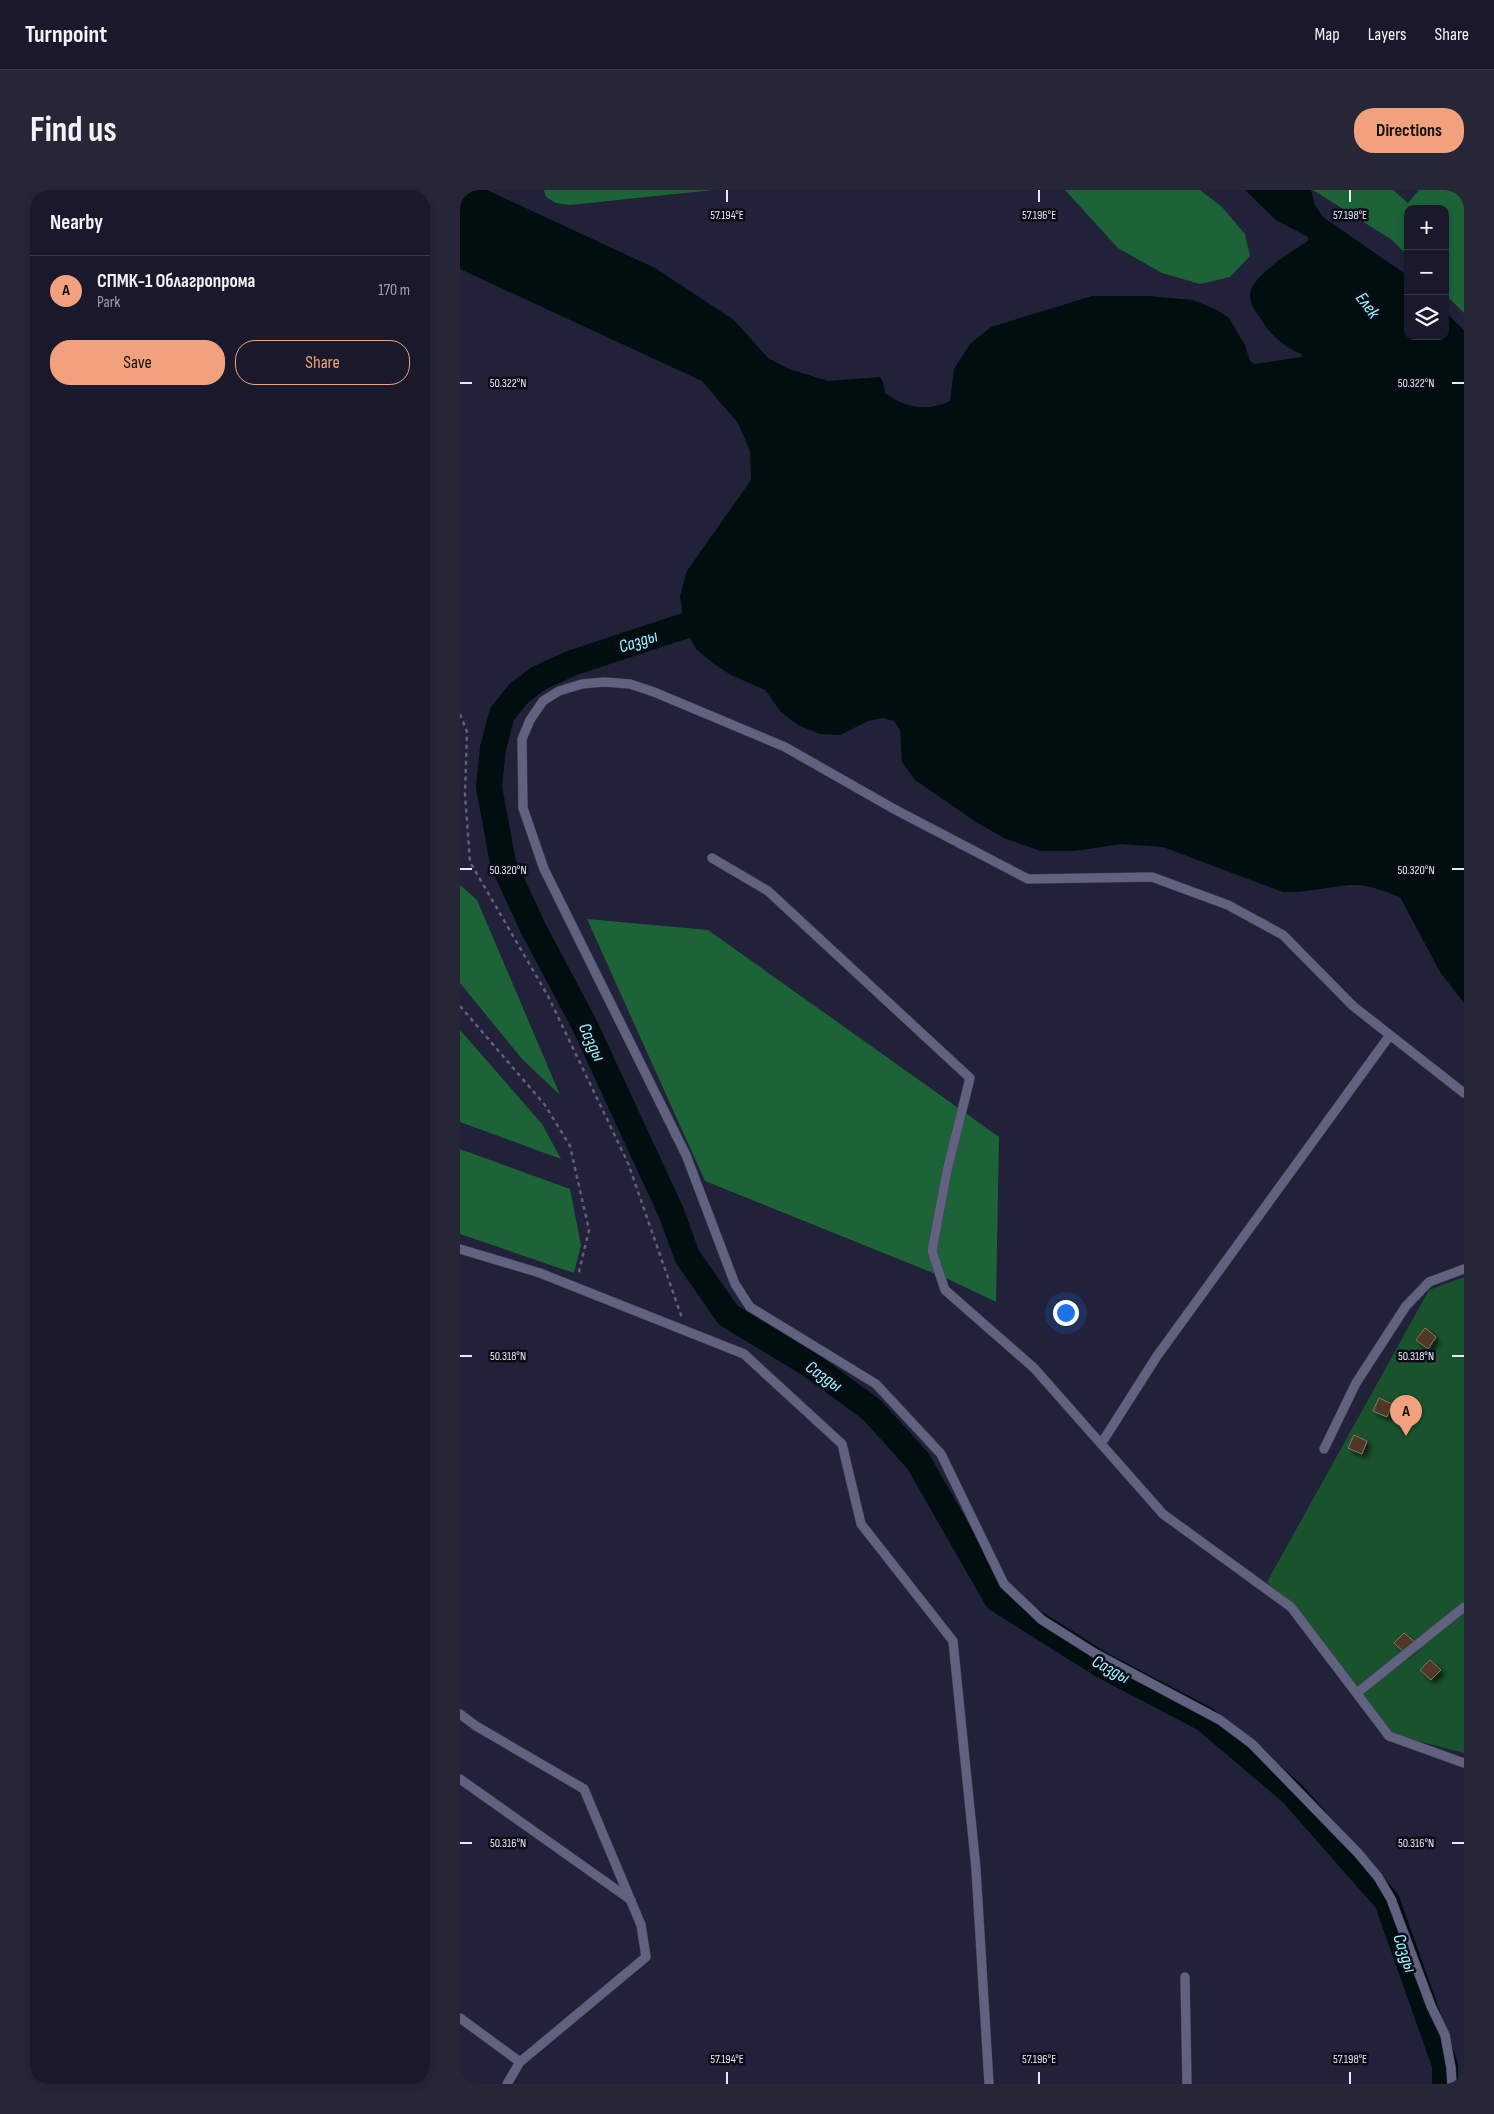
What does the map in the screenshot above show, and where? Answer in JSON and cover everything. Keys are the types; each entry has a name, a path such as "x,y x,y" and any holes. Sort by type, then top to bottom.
{"lane":[{"path":"1452,2084 1445,2035 1431,2006 1391,1899 1378,1877 1358,1853 1252,1744 1220,1720 1096,1654 1042,1620 1004,1584 941,1454 876,1384 750,1307 735,1284 686,1155 544,869 523,808 522,739 530,720 543,701 559,691 582,684 604,682 630,684 654,692 785,747 894,809 1028,879 1152,877 1228,904 1283,935 1353,1006 1464,1093"},
{"path":"712,858 768,891 970,1078 948,1171 932,1251 945,1290 1034,1368 1163,1514 1291,1607 1389,1736 1464,1762"},
{"path":"1101,1444 1157,1356 1390,1035"},
{"path":"460,1249 540,1273 744,1354 842,1444 861,1524 953,1641 976,1870 989,2084"},
{"path":"1324,1448 1356,1383 1406,1306 1429,1282 1464,1269"},
{"path":"1357,1693 1464,1607"},
{"path":"460,1714 476,1726 584,1789 642,1926 646,1957 520,2062 507,2084"},
{"path":"460,1779 631,1900"},
{"path":"1185,1976 1187,2084"},
{"path":"460,2018 520,2062"}],"path":[{"path":"460,714 466,732 465,794 470,862 548,996 628,1163 686,1331"},
{"path":"460,1006 545,1106 570,1146 590,1230 575,1287"}],"green space":[{"path":"544,190 713,190 570,205 556,203 546,197"},
{"path":"1065,190 1200,190 1222,207 1245,234 1250,256 1230,277 1200,284 1162,273 1118,248"},
{"path":"1313,190 1393,190 1408,203 1419,190 1464,190 1464,313 1449,298 1449,205 1404,205 1404,252 1392,240"},
{"path":"460,885 477,900 560,1095 522,1059 460,983"},
{"path":"587,919 708,930 999,1137 996,1302 948,1279 705,1181"},
{"path":"460,1030 542,1124 561,1159 460,1122"},
{"path":"460,1149 570,1189 581,1245 574,1273 460,1234"},
{"path":"1464,1277 1464,1753 1391,1734 1267,1582 1429,1290"}],"water":[{"name":"Елек","path":"460,190 487,190 655,268 734,320 768,358 789,369 828,381 880,377 885,393 908,405 925,407 950,401 954,369 970,344 991,327 1092,296 1148,296 1193,300 1217,310 1229,318 1245,345 1250,361 1254,364 1302,357 1301,354 1289,348 1273,335 1254,308 1250,295 1257,280 1265,272 1283,257 1308,241 1308,237 1276,220 1245,190 1311,190 1315,205 1323,217 1404,273 1404,340 1449,340 1449,316 1464,330 1464,1003 1440,972 1400,897 1376,888 1357,885 1300,892 1283,892 1163,847 1121,844 1075,851 1041,851 1006,839 976,822 915,780 902,762 900,730 894,721 883,718 868,721 840,735 820,734 798,725 781,712 765,690 731,675 714,664 696,649 684,626 680,596 687,571 751,480 750,451 738,423 702,381 460,269"}],"building":[{"path":"1425,1328 1436,1337 1428,1349 1416,1340"},
{"path":"1379,1398 1392,1404 1387,1417 1373,1411"},
{"path":"1354,1435 1367,1441 1362,1454 1348,1448"},
{"path":"1404,1633 1415,1642 1405,1653 1394,1643"},
{"path":"1430,1660 1441,1670 1431,1680 1420,1670"}],"waterway":[{"name":"Сазды","path":"684,626 572,663 539,678 519,693 502,714 493,748 489,787 503,863 533,928 584,1024 671,1212 687,1256 728,1315 812,1366 872,1410 918,1461 997,1599 1102,1665 1205,1719 1292,1793 1387,1901 1445,2065 1445,2084"}],"place":[{"name":"СПМК-1 Облагропрома","path":"1406,1436"}]}
